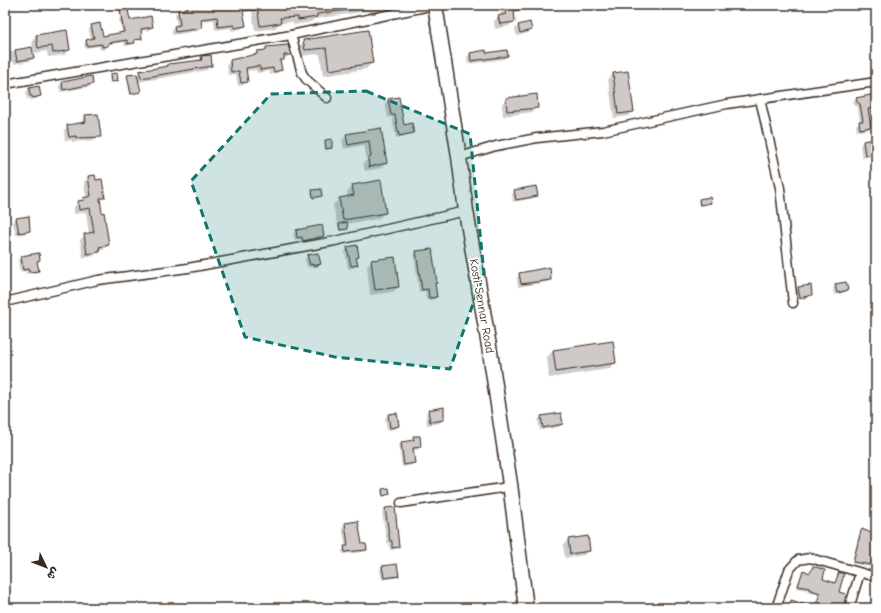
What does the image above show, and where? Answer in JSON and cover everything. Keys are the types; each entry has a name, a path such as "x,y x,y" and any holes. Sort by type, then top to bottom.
{"highway":[{"name":"Kosti-Sennar Road","path":"435,5 466,211 490,352 510,484 526,608"}],"street":[{"path":"5,84 291,35 435,5"},
{"path":"291,35 302,73 306,79 326,98"},
{"path":"459,157 496,146 537,138 603,131 727,104 876,82"},
{"path":"760,99 780,188 793,303"},
{"path":"5,302 98,280 188,268 335,241 466,211"},
{"path":"401,503 502,488 510,484"},
{"path":"776,608 788,570 798,560 810,558 876,577"},
{"path":"849,608 860,573"}],"highlighted area":[{"path":"366,91 470,134 484,273 450,369 335,357 245,337 191,181 271,94"}],"building":[{"path":"119,5 127,5 130,20 151,16 153,27 141,29 142,39 134,40 135,43 127,44 127,40 108,43 108,46 102,47 102,44 87,46 86,40 94,38 91,25 100,23 103,36 124,32"},
{"path":"187,5 255,5 256,10 243,11 246,26 234,28 234,25 218,27 217,17 201,19 202,28 175,32 174,26 180,25 178,10 188,8"},
{"path":"257,5 284,5 284,8 304,5 305,9 325,5 354,5 354,9 317,14 317,17 298,20 298,17 280,18 281,23 260,26"},
{"path":"504,5 526,5 526,8 514,11 515,22 500,24 498,16 506,14"},
{"path":"530,22 532,30 520,33 518,25"},
{"path":"67,30 70,50 53,53 52,46 38,48 36,35"},
{"path":"368,30 373,63 329,70 326,48 305,50 303,40"},
{"path":"288,45 291,55 284,55 284,60 280,60 282,70 274,72 273,68 260,70 260,67 258,66 246,68 248,82 241,83 239,71 231,72 230,60 257,54 257,51 266,50 266,47"},
{"path":"32,47 34,58 17,61 15,50"},
{"path":"486,50 486,53 507,50 508,56 471,61 470,53"},
{"path":"211,55 212,66 141,78 139,71 168,66 168,64 202,60 201,56"},
{"path":"628,71 634,112 618,114 613,73"},
{"path":"117,73 118,81 111,82 110,74"},
{"path":"137,74 141,92 131,94 127,75"},
{"path":"92,76 93,84 63,90 62,82"},
{"path":"39,86 41,96 33,98 30,96 29,88"},
{"path":"537,94 538,108 507,111 506,98"},
{"path":"875,94 876,108 868,109 871,127 860,129 859,121 863,121 860,104 857,102 856,98"},
{"path":"399,97 404,125 412,123 414,133 399,136 395,115 391,115 388,99"},
{"path":"98,114 101,137 69,137 67,125 86,122 85,115"},
{"path":"381,128 387,163 369,167 368,158 371,157 369,141 348,145 346,134"},
{"path":"332,139 332,148 326,149 325,140"},
{"path":"874,139 876,154 865,155 863,141"},
{"path":"95,175 96,180 102,179 105,198 100,198 102,213 104,212 109,245 99,247 100,252 87,254 84,234 94,232 90,208 79,210 78,201 84,200 83,198 91,196 88,176"},
{"path":"381,180 386,213 343,220 339,198 354,195 352,185"},
{"path":"536,186 538,196 516,200 514,190"},
{"path":"321,189 322,196 313,198 312,190"},
{"path":"710,197 711,203 700,205 699,199"},
{"path":"29,216 30,231 19,233 16,218"},
{"path":"347,222 348,229 340,230 339,224"},
{"path":"322,225 324,236 303,241 302,237 297,238 296,230"},
{"path":"357,245 359,257 356,258 358,265 351,266 347,247"},
{"path":"432,249 437,283 435,283 437,297 429,298 428,289 422,290 416,251"},
{"path":"39,253 40,260 37,261 39,271 29,272 29,269 23,270 21,256"},
{"path":"318,253 321,264 313,266 313,264 310,265 307,255"},
{"path":"395,257 399,287 375,290 371,260"},
{"path":"550,267 551,280 521,284 519,273"},
{"path":"846,282 848,290 837,293 835,284"},
{"path":"811,285 812,295 800,298 798,287"},
{"path":"613,341 616,363 556,372 553,350"},
{"path":"444,407 444,420 430,422 428,410"},
{"path":"397,413 399,426 390,428 388,414"},
{"path":"561,413 563,424 543,428 541,416"},
{"path":"413,436 420,436 421,447 413,448 415,463 404,465 401,442 414,440"},
{"path":"389,488 390,494 383,496 382,489"},
{"path":"395,507 399,547 392,548 392,541 390,541 385,508"},
{"path":"358,521 362,544 366,544 367,550 345,552 344,546 348,546 345,523"},
{"path":"862,529 876,535 876,545 871,565 853,562"},
{"path":"588,536 590,551 570,554 568,539"},
{"path":"397,564 399,576 384,578 382,566"},
{"path":"813,566 825,570 823,579 835,583 839,572 844,574 839,592 846,594 843,608 815,608 820,593 809,588 798,586 803,570 810,573"},
{"path":"791,600 813,607 813,608 789,608"}]}
